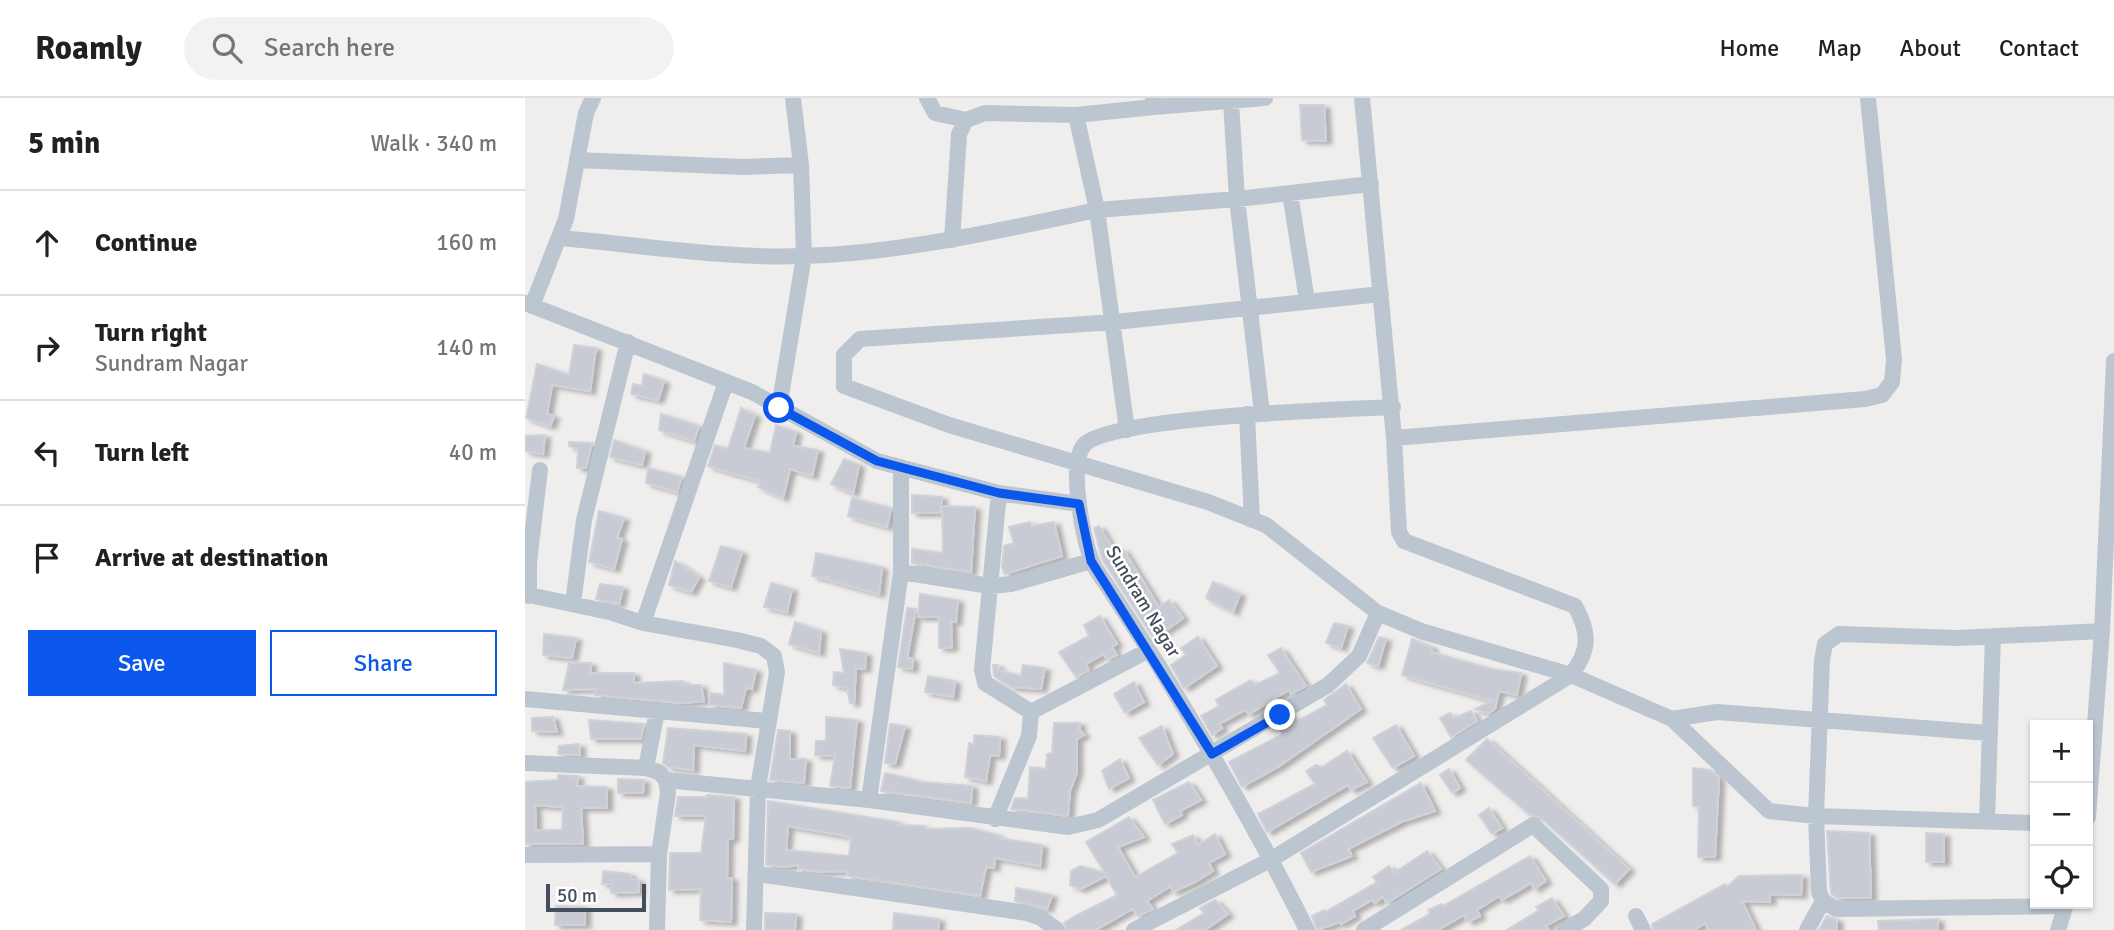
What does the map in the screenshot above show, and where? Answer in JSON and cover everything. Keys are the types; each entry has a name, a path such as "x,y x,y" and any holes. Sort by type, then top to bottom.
{"street":[{"path":"593,98 586,113 575,187 560,238 528,305 726,382 877,461 999,493 1079,504"},
{"path":"779,408 804,256 801,165 793,98"},
{"path":"927,98 935,113 966,120 985,113 1076,115 1153,102 1231,102 1265,98"},
{"path":"1135,930 1272,859 1571,675 1588,643 1586,625 1575,606 1404,541 1399,532 1393,407 1362,98"},
{"path":"1394,438 1865,399 1882,395 1892,382 1894,359 1868,98"},
{"path":"1231,102 1237,199 1249,306 1254,413 1252,520"},
{"path":"1076,115 1097,210 1115,322 1127,430"},
{"path":"952,240 959,134 966,120"},
{"path":"577,160 744,167 801,165"},
{"path":"560,238 687,252 804,256 952,240 1097,210 1237,199 1371,184"},
{"path":"1290,193 1307,301"},
{"path":"1381,294 1115,322 860,339 844,355 844,386 949,425 1077,461 1207,502 1252,520 1291,543 1378,613 1421,631 1571,675 1672,719 1769,811 1816,816 2030,823"},
{"path":"573,603 584,520 628,342"},
{"path":"2091,783 2102,631 2114,361"},
{"path":"643,623 726,382"},
{"path":"1077,461 1083,446 1093,438 1127,430 1254,413 1393,407"},
{"name":"Sundram Nagar","path":"1077,461 1079,504 1091,561 1212,754 1272,859 1307,930"},
{"path":"869,800 901,572 901,467"},
{"path":"540,470 534,500 527,595 573,603 643,623 737,640 761,646 774,656 777,672 758,788 758,874 754,930"},
{"path":"999,493 982,670 985,683 1031,712"},
{"path":"901,572 990,586 1011,584 1091,561"},
{"path":"666,780 869,800 1068,827 1098,820 1328,685 1359,656 1378,613"},
{"path":"2030,905 1836,908 1823,901 1819,892 1816,816 1818,718 1825,644 1839,634 1993,636 2102,631"},
{"path":"1987,821 1993,636"},
{"path":"1031,712 1149,650"},
{"path":"525,699 767,721"},
{"path":"646,768 657,711"},
{"path":"995,819 1029,736 1031,712"},
{"path":"1672,719 1717,712 1988,733"},
{"path":"525,763 646,768 659,772 666,780 668,793 659,854 657,930"},
{"path":"1364,930 1533,825 1601,889 1601,901 1584,919 1565,930"},
{"path":"525,855 659,854"},
{"path":"758,874 1027,913 1041,918 1058,930"},
{"path":"1807,930 1823,901"},
{"path":"2058,930 2065,909"}],"building":[{"path":"1300,105 1324,105 1326,141 1302,140"},
{"path":"574,345 596,348 590,391 552,385 547,414 554,416 550,426 526,418 537,364 569,375"},
{"path":"644,374 664,381 658,400 631,394 633,384 642,386"},
{"path":"741,408 755,415 744,448 770,453 776,425 796,432 793,446 818,450 812,476 790,469 783,498 758,487 760,481 708,466 715,445 728,449"},
{"path":"661,414 699,426 694,441 659,430"},
{"path":"545,435 543,454 525,451 525,436"},
{"path":"614,440 645,451 642,465 610,457"},
{"path":"569,442 592,443 586,468 577,468 578,449 569,446"},
{"path":"844,459 859,465 853,493 831,484"},
{"path":"648,468 682,477 677,492 646,483"},
{"path":"912,495 942,497 940,513 912,513"},
{"path":"852,498 891,508 887,527 848,516"},
{"path":"942,506 975,507 971,572 912,563 912,549 943,553"},
{"path":"599,511 624,518 617,538 622,539 614,569 589,562"},
{"path":"1030,522 1031,526 1054,522 1062,556 1005,574 1002,567 1004,546 1014,543 1009,527"},
{"path":"1099,526 1116,553 1123,549 1159,607 1169,600 1183,618 1154,639 1102,559 1094,528"},
{"path":"721,546 742,552 731,587 709,581"},
{"path":"816,553 882,567 879,594 828,580 827,576 825,579 812,576"},
{"path":"675,561 699,577 691,592 669,585"},
{"path":"1213,582 1240,594 1233,612 1206,598"},
{"path":"771,583 792,589 787,612 764,607"},
{"path":"600,584 623,587 619,604 596,599"},
{"path":"920,594 958,600 956,622 951,621 952,648 939,648 939,617 918,617"},
{"path":"907,608 916,609 907,658 913,659 912,669 898,667"},
{"path":"1100,616 1117,644 1112,647 1117,655 1107,660 1104,654 1086,664 1089,670 1076,677 1059,652 1089,636 1084,625"},
{"path":"795,622 821,631 819,653 789,644"},
{"path":"1334,623 1348,626 1341,648 1326,643"},
{"path":"544,634 576,638 572,658 543,655"},
{"path":"1198,637 1217,666 1184,688 1171,665 1186,655 1181,648"},
{"path":"1379,637 1386,639 1378,666 1367,663"},
{"path":"1412,639 1432,647 1431,652 1491,669 1521,673 1517,695 1499,691 1495,709 1489,713 1475,709 1493,701 1402,675"},
{"path":"1281,648 1306,686 1291,694 1289,690 1249,714 1245,710 1219,724 1222,728 1212,735 1201,716 1219,706 1216,700 1251,680 1255,685 1280,673 1268,655"},
{"path":"840,649 866,653 865,669 856,668 854,703 850,703 847,688 833,685 834,672 844,673"},
{"path":"569,663 591,663 590,673 634,673 634,683 683,681 683,685 701,685 704,701 682,703 595,695 595,689 563,690"},
{"path":"724,663 756,670 752,689 746,688 741,708 709,705 710,693 724,695"},
{"path":"993,665 998,665 997,670 1021,676 1023,665 1045,668 1041,689 1011,687 994,676"},
{"path":"928,676 955,681 953,697 925,692"},
{"path":"1134,682 1144,702 1125,713 1114,694"},
{"path":"1346,684 1361,709 1278,767 1242,787 1229,762 1283,734 1279,729 1295,717 1298,721 1327,705 1324,700"},
{"path":"1471,711 1477,721 1451,737 1440,718 1450,713 1454,718"},
{"path":"553,717 557,732 532,731 532,718"},
{"path":"826,717 857,720 850,788 830,786 835,756 815,755 816,741 826,741"},
{"path":"589,720 644,724 641,739 591,739"},
{"path":"1054,723 1080,723 1079,729 1084,735 1077,739 1077,772 1070,791 1068,816 1011,809 1015,798 1028,799 1030,767 1046,769 1047,754 1052,753"},
{"path":"890,724 905,726 895,764 885,763"},
{"path":"1396,725 1414,756 1393,768 1373,738"},
{"path":"1162,726 1173,754 1158,765 1139,738"},
{"path":"668,728 746,734 745,751 694,745 693,770 669,767 663,763"},
{"path":"778,730 790,731 790,759 806,759 804,783 770,780"},
{"path":"974,735 1000,737 999,756 990,755 986,781 965,777 969,743 974,744"},
{"path":"1487,739 1629,869 1615,884 1540,817 1530,815 1466,760"},
{"path":"579,744 580,755 558,754 559,746"},
{"path":"1347,751 1367,782 1351,790 1348,785 1267,832 1258,814 1315,784 1306,771 1316,765 1322,767"},
{"path":"1120,759 1129,778 1109,789 1102,771"},
{"path":"1693,768 1710,770 1719,778 1715,857 1698,857 1699,807 1693,806"},
{"path":"1449,769 1460,788 1452,793 1440,775"},
{"path":"885,773 923,782 972,786 971,803 881,791"},
{"path":"558,775 578,776 577,786 607,787 607,808 581,808 583,844 525,844 525,782 558,780","holes":["535,805 563,807 562,830 536,830"]},
{"path":"618,779 644,780 643,793 618,793"},
{"path":"1189,782 1201,800 1180,811 1182,815 1165,824 1153,800"},
{"path":"1421,783 1435,811 1401,822 1348,849 1352,856 1311,872 1301,853"},
{"path":"678,797 734,797 733,839 728,839 727,878 732,878 731,922 700,920 701,889 669,890 670,853 701,853 706,816 675,816"},
{"path":"768,801 898,822 898,825 925,826 925,829 970,828 998,835 998,838 1042,845 1040,866 995,858 994,868 986,867 980,896 847,876 848,871 824,872 798,869 798,865 766,865","holes":["788,826 851,837 849,856 786,850"]},
{"path":"1489,808 1502,828 1492,834 1479,815"},
{"path":"1129,817 1144,837 1118,847 1135,877 1178,853 1172,844 1193,835 1198,845 1215,834 1225,854 1209,863 1213,871 1195,882 1173,892 1171,886 1147,901 1153,909 1138,916 1132,909 1096,930 1067,930 1064,923 1117,895 1106,876 1081,889 1070,885 1071,871 1080,866 1105,873 1086,842"},
{"path":"1827,831 1869,833 1871,898 1838,898 1831,894"},
{"path":"1926,833 1944,834 1944,862 1926,862"},
{"path":"1427,851 1441,869 1387,903 1383,897 1375,903 1372,900 1353,911 1355,916 1341,924 1340,922 1317,930 1312,916 1324,910 1325,912 1377,882 1373,877 1389,866 1394,873"},
{"path":"1530,856 1546,881 1534,889 1531,883 1502,900 1499,896 1477,910 1480,916 1468,922 1464,915 1438,930 1401,930 1430,914 1428,910 1442,904 1443,906"},
{"path":"603,871 630,874 631,879 638,879 639,892 611,893 611,884 602,884"},
{"path":"1802,875 1801,895 1770,894 1770,902 1742,901 1756,930 1709,930 1705,923 1694,930 1653,930 1652,924 1725,884 1727,887 1739,876"},
{"path":"1016,888 1052,895 1047,909 1015,901"},
{"path":"1552,898 1564,916 1546,926 1549,930 1507,930 1539,910 1536,907"},
{"path":"1215,900 1228,914 1205,930 1176,930 1204,913 1200,908"},
{"path":"556,906 585,907 585,925 555,925"},
{"path":"765,913 796,914 795,930 765,930"},
{"path":"894,913 939,919 938,930 893,930"},
{"path":"1827,916 1837,920 1837,930 1819,930"},
{"path":"1938,919 1938,930 1879,930 1878,921"}],"route":[{"path":"779,408 877,461 999,493 1079,504 1091,561 1212,754 1280,715"}]}
